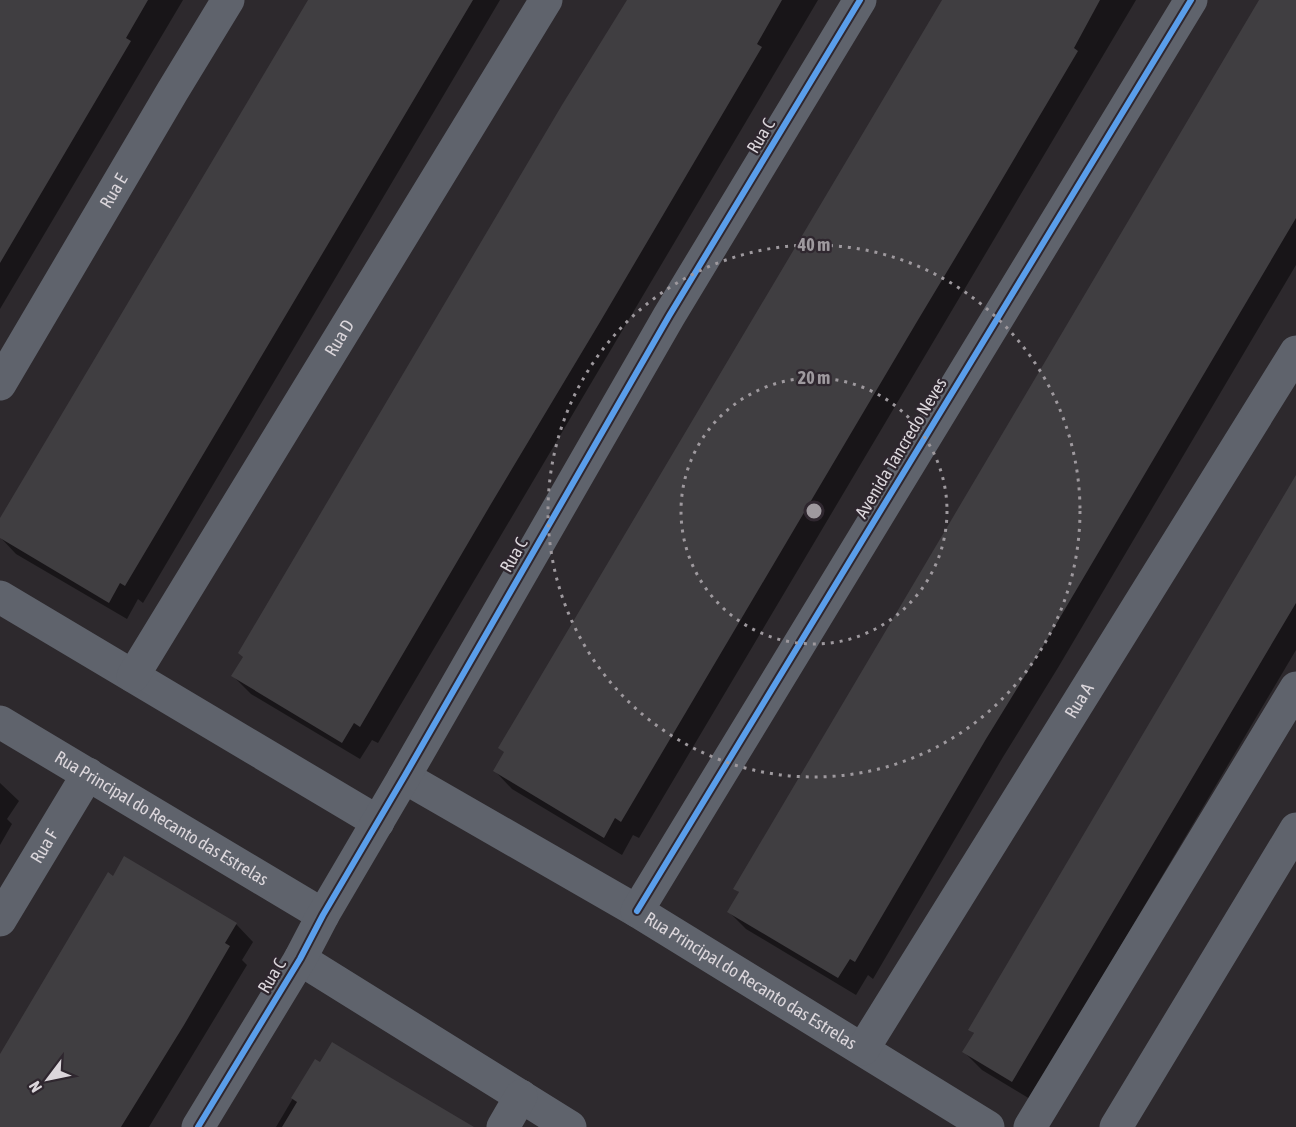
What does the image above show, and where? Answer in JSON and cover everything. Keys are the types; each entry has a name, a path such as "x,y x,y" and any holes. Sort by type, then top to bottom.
{"street":[{"name":"Rua E","path":"0,384 228,0"},
{"name":"Rua D","path":"133,676 546,0"},
{"name":"Rua C","path":"198,1127 300,958 669,316 860,0"},
{"name":"Avenida Tancredo Neves","path":"637,911 1191,0"},
{"name":"Rua A","path":"863,1049 1296,352"},
{"path":"0,597 378,822"},
{"path":"1030,1127 1296,688"},
{"name":"Rua Principal do Recanto das Estrelas","path":"0,722 323,915"},
{"name":"Rua F","path":"0,920 88,774"},
{"name":"Rua Principal do Recanto das Estrelas","path":"404,777 637,911 979,1121"},
{"path":"1116,1127 1296,828"},
{"path":"300,958 570,1127"},
{"path":"503,1127 521,1096"}],"building":[{"path":"0,0 148,0 126,38 131,41 0,263"},
{"path":"308,0 473,0 125,586 120,583 109,603 0,538 0,518"},
{"path":"627,0 782,0 757,44 762,47 600,322 360,727 354,723 342,743 231,676 243,657 238,653 562,105"},
{"path":"942,0 1100,0 1074,48 1078,51 981,215 621,822 615,818 604,838 493,771 504,752 498,748"},
{"path":"1259,0 1296,0 1296,218 855,962 850,959 838,978 727,912 739,892 733,889"},
{"path":"1296,475 1296,603 1012,1082 962,1052 974,1033 968,1030"},
{"path":"124,856 237,923 225,943 230,946 121,1127 0,1127 0,1054 108,872 113,876"},
{"path":"332,1042 474,1127 282,1127 297,1102 291,1098 315,1059 320,1062"}],"cycle path":[{"path":"198,1127 300,959 323,915 669,316 860,0"},
{"path":"637,911 1191,0"}]}
